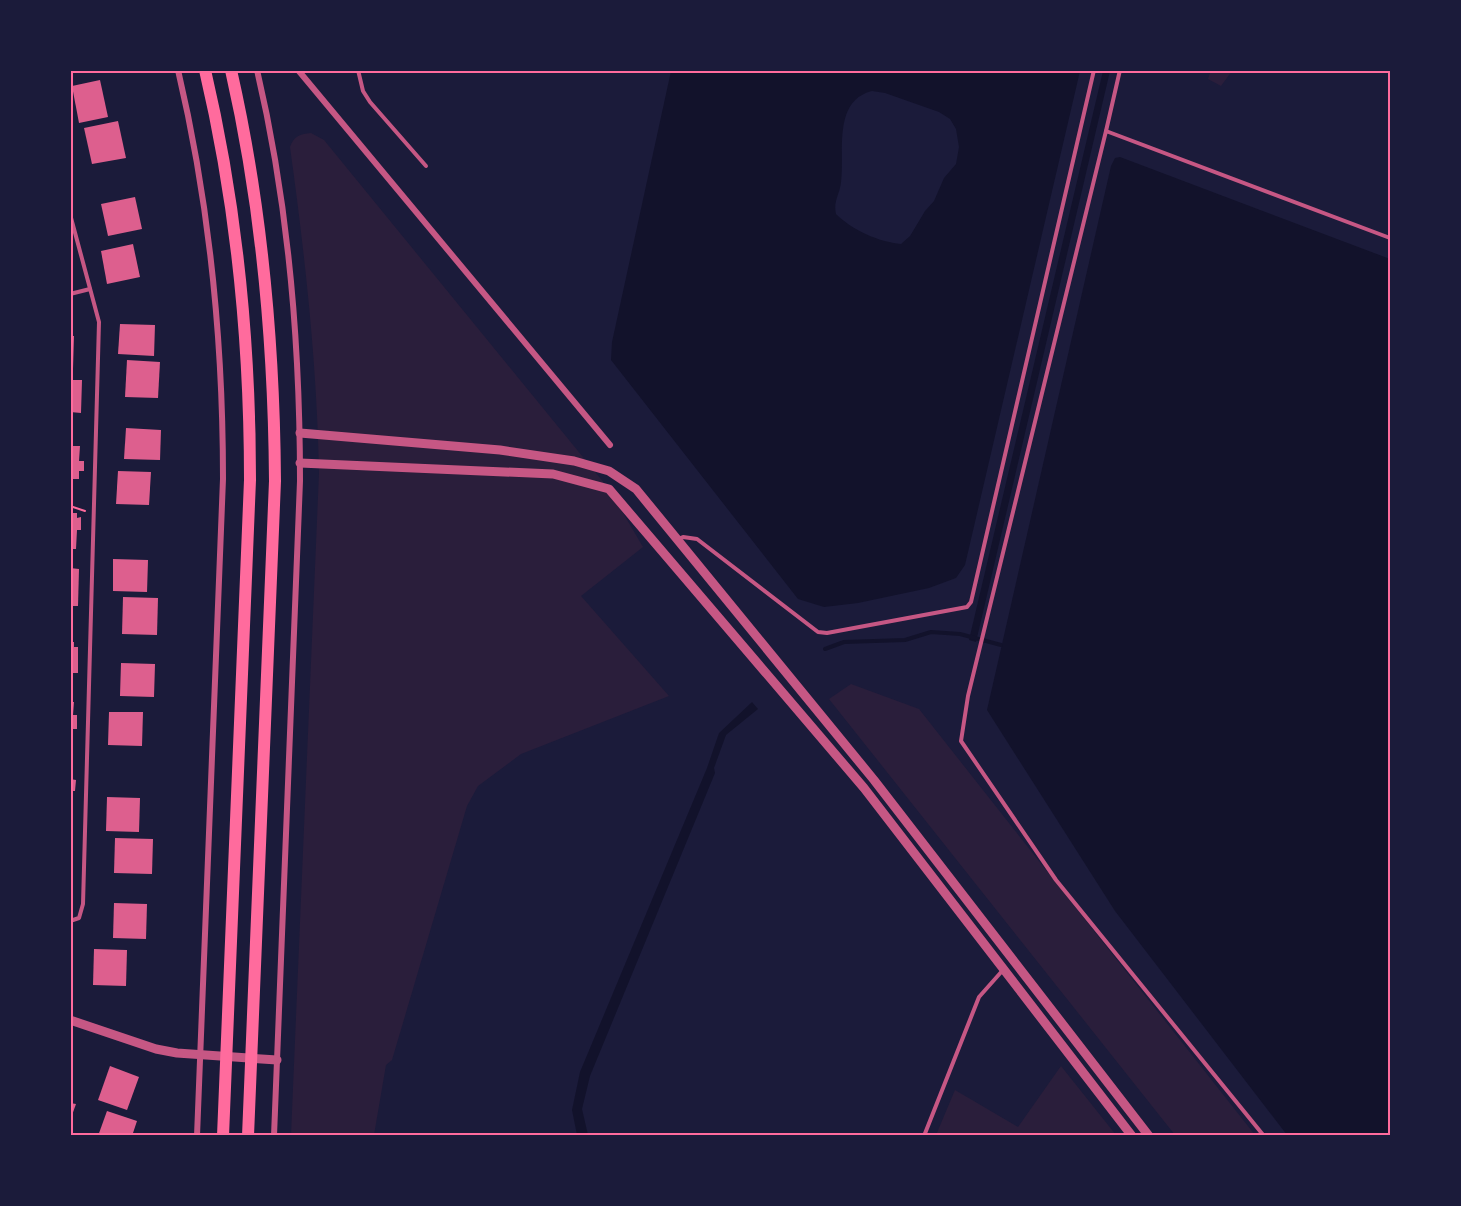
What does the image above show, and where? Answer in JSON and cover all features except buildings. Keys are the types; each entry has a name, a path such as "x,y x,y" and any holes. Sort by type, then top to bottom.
{"main road":[{"path":"205,70 223,152 240,263 250,403 250,480 223,1136"},
{"path":"231,70 260,226 268,296 274,403 274,481 248,1136"}],"street":[{"path":"178,70 197,157 214,266 223,404 223,479 196,1136"},
{"path":"257,70 273,143 290,258 300,433 274,1136"},
{"path":"298,70 610,445"},
{"path":"300,433 500,450 574,460 609,471 636,489 874,780 1149,1136"},
{"path":"300,463 553,474 609,489 864,788 1132,1136"},
{"path":"70,1020 156,1048 277,1060"}],"lane":[{"path":"358,70 363,91 370,102 426,166"},
{"path":"677,539 683,537 697,539 818,632 827,633 967,607 971,602 1094,70"},
{"path":"1120,70 983,634 961,741 1056,880 1264,1136"},
{"path":"1106,130 1390,238"},
{"path":"70,214 99,322 83,904 79,918 70,921"},
{"path":"70,294 90,289"},
{"path":"924,1136 979,997 1004,970"}],"path":[{"path":"70,506 93,514"}],"shaded area":[{"path":"1211,70 1232,71 1221,86 1208,79"},
{"path":"671,71 1080,71 965,565 956,578 929,588 858,603 824,607 798,599 611,360 612,342","holes":["872,91 885,93 939,112 950,119 956,129 959,147 956,164 944,178 934,201 910,236 901,244 884,241 858,230 842,220 836,214 835,209 841,182 843,129 851,105 859,97"]},
{"path":"1103,71 1110,71 976,642 969,640"},
{"path":"311,133 324,140 609,489 643,547 581,596 669,696 521,754 478,786 467,806 392,1060 386,1065 374,1135 291,1135 319,473 316,391 309,310 290,147 298,136"},
{"path":"1120,157 1390,259 1390,1135 1287,1135 1115,911 987,710 1111,166 1115,158"},
{"path":"851,684 919,709 1255,1135 1175,1135 829,699"},
{"path":"752,702 758,709 726,735 714,768 715,773 590,1076 582,1109 588,1135 577,1135 572,1110 580,1072 707,768 719,733"},
{"path":"1061,1066 1116,1135 936,1135 955,1090 1018,1127"}],"waterway":[{"path":"825,649 844,642 905,640 931,632 960,634 1001,645"}]}
